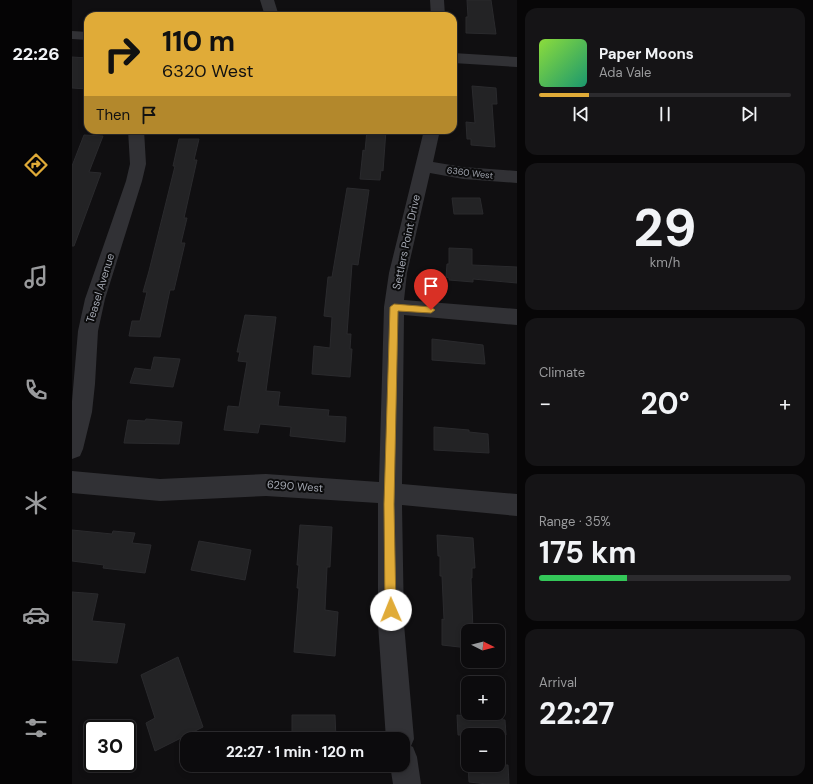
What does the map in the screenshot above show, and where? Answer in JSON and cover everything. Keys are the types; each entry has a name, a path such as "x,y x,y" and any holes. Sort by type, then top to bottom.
{"street":[{"path":"267,0 271,12"},
{"path":"437,0 438,12"},
{"path":"72,35 84,36"},
{"path":"457,58 517,62"},
{"name":"Teasel Avenue","path":"72,449 82,405 85,384 88,331 95,299 136,175 138,164 136,134"},
{"name":"Settlers Point Drive","path":"399,732 391,624 390,493 394,307 398,273 431,134"},
{"name":"6360 West","path":"423,166 463,173 517,177"},
{"path":"394,307 517,317"},
{"name":"6290 West","path":"72,482 154,490 251,484 390,493 517,505"},
{"path":"405,772 407,784"}],"building":[{"path":"467,0 491,0 496,34 466,33 466,17 468,17"},
{"path":"72,57 84,58 84,89 72,88"},
{"path":"472,86 496,88 497,104 492,104 495,147 471,145 471,139 467,139 466,122 475,123"},
{"path":"367,134 386,134 383,171 381,170 380,180 360,179 363,150 365,151"},
{"path":"84,135 103,136 89,172 101,173 74,246 72,246 72,166"},
{"path":"179,139 199,139 194,160 197,160 184,218 187,218 181,243 185,243 174,290 170,290 160,337 129,336 132,321 140,321 147,292 143,292 175,166 173,166"},
{"path":"347,188 369,190 358,265 352,264 347,334 351,334 350,349 352,349 350,377 312,374 314,346 330,348 332,317 324,316 328,277 332,277"},
{"path":"452,198 480,198 483,214 454,214"},
{"path":"449,248 472,249 472,265 517,267 517,283 473,279 473,282 449,280 449,278 446,277 447,264 449,264"},
{"path":"245,315 276,317 266,391 280,392 278,406 329,410 328,416 346,417 345,442 290,436 291,427 260,424 258,433 224,430 228,406 239,407 247,362 238,361 240,352 237,352"},
{"path":"432,339 483,345 485,364 432,360"},
{"path":"154,357 180,359 173,387 130,383 135,368 151,370"},
{"path":"146,419 182,422 179,444 124,443 128,420 145,421"},
{"path":"434,427 469,430 469,432 488,434 489,453 434,450"},
{"path":"300,525 332,527 330,567 327,567 325,610 338,612 335,656 294,652 299,588 297,588 299,565 297,565"},
{"path":"72,530 112,534 113,531 135,533 132,543 151,545 145,573 103,568 104,565 72,561"},
{"path":"437,535 473,538 475,568 472,568 471,578 473,624 461,624 461,647 442,645 442,619 444,620 442,576 440,576 440,556 438,556"},
{"path":"199,541 251,550 245,580 191,570"},
{"path":"72,592 98,594 92,621 125,624 117,663 72,660"},
{"path":"178,657 203,727 193,732 180,732 180,738 155,751 146,723 155,718 141,675"},
{"path":"292,715 335,715 336,732 292,732"},
{"path":"457,715 461,715 461,720 505,720 506,735 505,728 461,728 461,735 458,735"},
{"path":"505,765 508,765 509,784 469,782 468,772 505,772"}],"route":[{"path":"391,610 389,504 394,307 431,310"}]}
